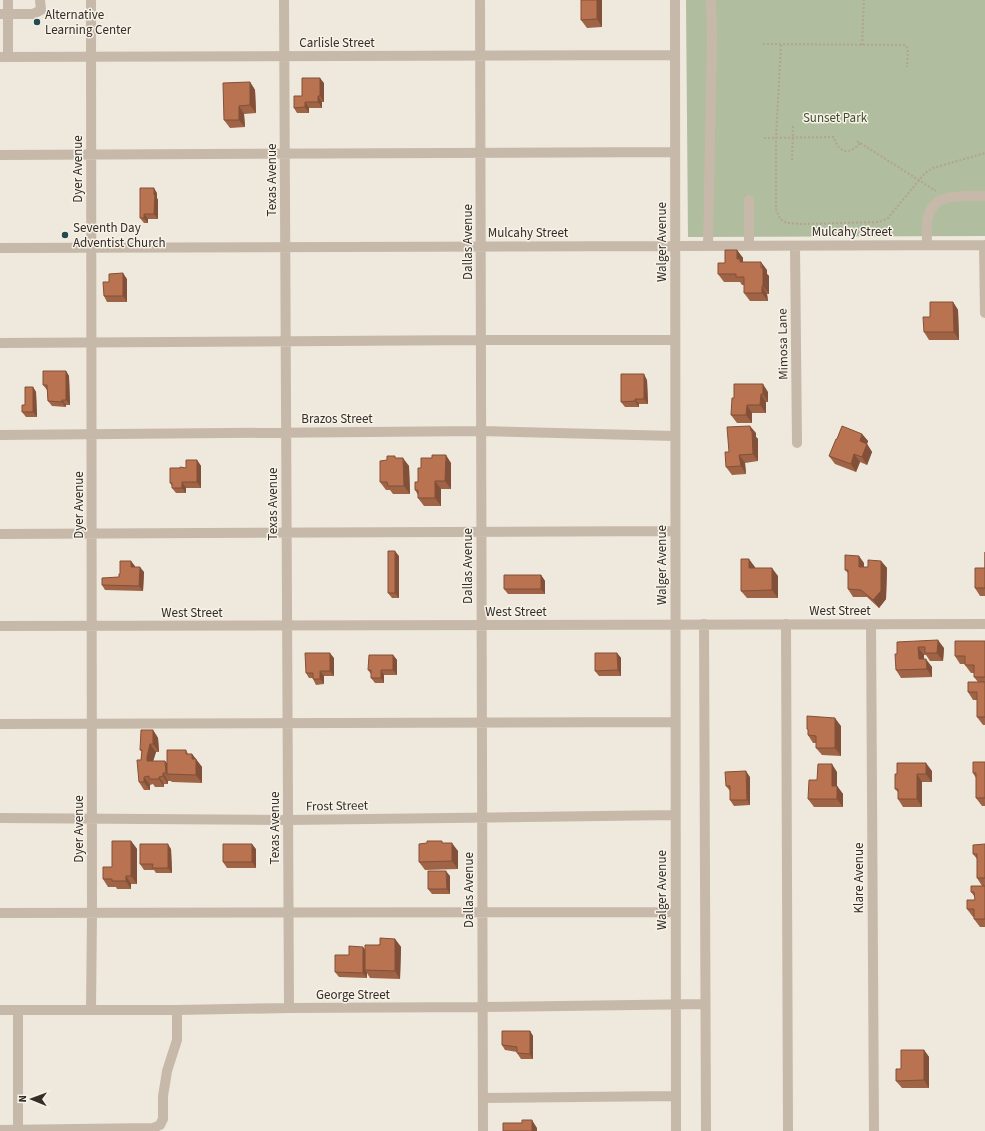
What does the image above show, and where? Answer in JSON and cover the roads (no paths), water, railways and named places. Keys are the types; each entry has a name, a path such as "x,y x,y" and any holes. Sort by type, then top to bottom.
{"street":[{"path":"4,57 4,14 8,0"},
{"path":"4,14 33,14 41,10 40,0"},
{"name":"Dyer Avenue","path":"91,0 91,1010"},
{"name":"Texas Avenue","path":"284,0 289,1008"},
{"name":"Dallas Avenue","path":"480,0 483,1131"},
{"name":"Walger Avenue","path":"675,0 676,1131"},
{"path":"708,246 712,36 711,0"},
{"name":"Carlisle Street","path":"4,57 675,55"},
{"path":"0,155 675,152"},
{"path":"927,245 928,217 934,204 945,197 985,196"},
{"path":"749,200 749,246"},
{"path":"985,245 985,314"},
{"name":"Mulcahy Street","path":"0,248 985,245"},
{"name":"Mimosa Lane","path":"795,246 797,443"},
{"path":"0,343 675,340"},
{"name":"Brazos Street","path":"0,435 481,431 675,436"},
{"path":"0,534 675,531"},
{"path":"704,624 706,1131"},
{"path":"786,624 788,1131"},
{"name":"Klare Avenue","path":"871,624 874,1131"},
{"name":"West Street","path":"0,626 985,624"},
{"path":"0,724 675,722"},
{"name":"Frost Street","path":"0,818 288,820 675,815"},
{"path":"0,913 675,912"},
{"name":"George Street","path":"0,1010 177,1010 705,1004"},
{"path":"18,1010 18,1130"},
{"path":"0,1130 127,1130 153,1128 160,1125 163,1119 163,1096 167,1071 177,1040 177,1010"},
{"path":"483,1098 676,1096"}],"place":[{"name":"Alternative Learning Center","path":"37,22"},
{"name":"Seventh Day Adventist Church","path":"65,235"}],"park label":[{"name":"Sunset Park","path":"835,118"}]}
